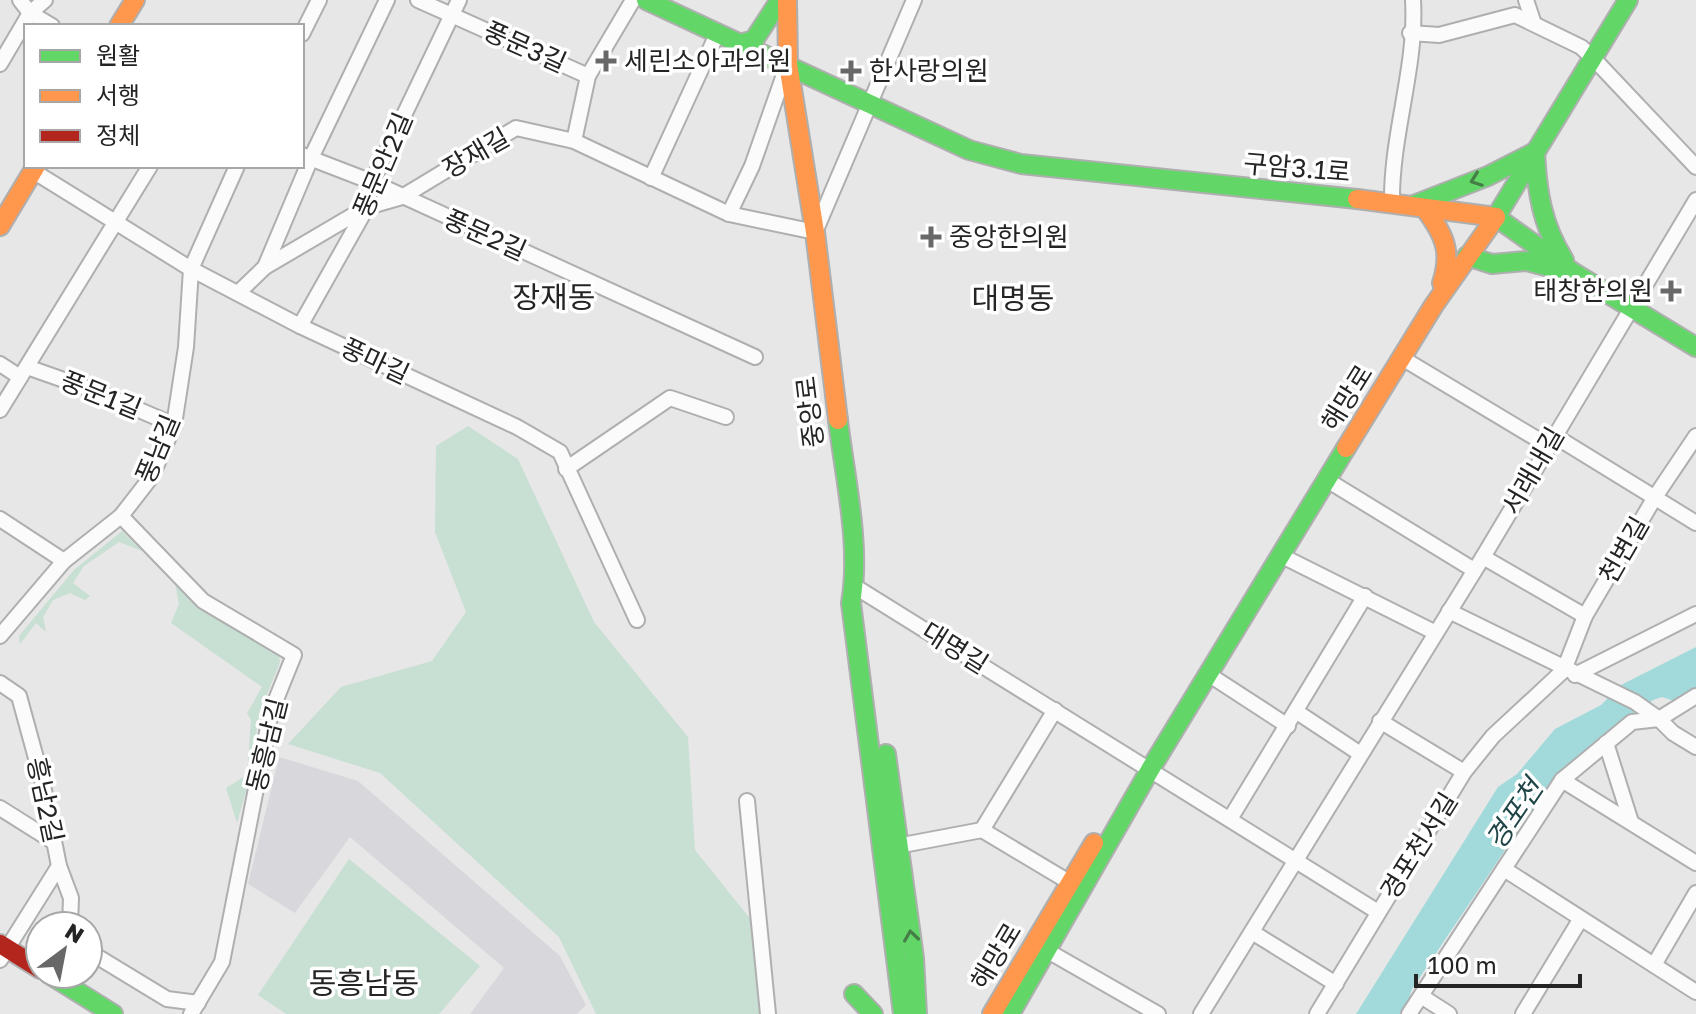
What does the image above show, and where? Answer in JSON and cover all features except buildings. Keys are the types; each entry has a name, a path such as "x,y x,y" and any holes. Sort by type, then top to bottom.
{"street":[{"path":"20,0 30,13 49,24"},
{"path":"0,64 30,13 45,0"},
{"path":"120,24 135,0"},
{"path":"304,30 319,0"},
{"path":"306,156 387,0"},
{"name":"풍문3길","path":"418,0 588,76"},
{"name":"풍문안2길","path":"300,326 367,207 372,182 459,0"},
{"path":"574,141 588,76 633,0"},
{"name":"구암3.1로","path":"646,0 969,150 1038,168 1392,202 1496,217 1574,273 1696,347"},
{"path":"743,43 754,40 780,0"},
{"name":"중앙로","path":"787,0 788,64 815,232 851,527 854,586 851,603 914,958 917,1014"},
{"path":"868,102 914,0"},
{"path":"1392,202 1392,161 1413,0"},
{"path":"1526,0 1534,24"},
{"name":"해망로","path":"1010,1014 1151,768 1280,555 1434,305 1496,217 1628,0"},
{"path":"1410,33 1439,35 1515,15 1581,47 1696,167"},
{"path":"651,178 718,32"},
{"name":"중앙로","path":"729,214 752,166 788,64"},
{"name":"중앙로","path":"815,232 868,102"},
{"name":"장재길","path":"239,292 265,267 367,207 402,197 516,128 574,141 729,214 815,232"},
{"path":"1434,305 1450,262 1448,240 1420,207 1535,152 1537,206 1551,242 1574,273"},
{"name":"풍문2길","path":"306,156 372,182 755,357"},
{"path":"0,410 149,168"},
{"name":"풍남길","path":"0,636 64,561 121,516 152,476 174,425 186,347 191,269 236,168"},
{"path":"265,267 302,168"},
{"path":"0,226 34,169"},
{"name":"풍마길","path":"34,169 115,224 191,269 300,326 517,427 560,452 637,620"},
{"name":"서래내길","path":"1201,1014 1359,753 1483,557 1550,440 1696,200"},
{"path":"1467,256 1492,264 1526,261 1574,273"},
{"path":"1402,358 1655,497 1696,523"},
{"name":"풍문1길","path":"0,364 95,391 174,425"},
{"path":"566,469 670,398 726,417"},
{"name":"천변길","path":"1570,672 1585,616 1655,497 1696,436"},
{"path":"1327,480 1474,570"},
{"name":"동흥남길","path":"104,961 167,999 194,1008 222,962 271,712 294,655 203,601 121,516"},
{"path":"0,519 64,561"},
{"path":"1280,555 1434,632"},
{"path":"1483,557 1585,616"},
{"name":"대명길","path":"854,586 1151,768"},
{"path":"1230,819 1365,596"},
{"path":"1449,611 1635,702 1696,747"},
{"path":"1570,672 1696,614"},
{"name":"경포천서길","path":"1317,1014 1464,772 1514,717 1570,672"},
{"path":"1208,674 1288,726"},
{"name":"흥남2길","path":"0,683 19,696 42,780 59,866 71,898 71,910"},
{"path":"1409,1014 1562,780 1632,722 1659,719 1690,700"},
{"path":"1673,733 1690,700"},
{"path":"982,830 1055,710"},
{"path":"1297,712 1359,753"},
{"path":"1380,721 1464,772"},
{"path":"1606,743 1631,822"},
{"path":"1151,768 1378,912"},
{"name":"해망로","path":"992,1014 1069,882 1135,778 1151,768"},
{"path":"1562,780 1696,863"},
{"path":"747,801 768,1014"},
{"path":"0,808 54,842"},
{"path":"892,847 982,830 1069,882"},
{"name":"중앙로","path":"892,847 903,1014"},
{"path":"24,961 2,951 59,866"},
{"path":"1504,869 1696,992"},
{"path":"1654,965 1696,893"},
{"path":"1531,1011 1580,920"},
{"path":"1252,932 1336,984"},
{"path":"1046,950 1158,1014"},
{"path":"75,990 113,1014"},
{"path":"896,1014 903,991"},
{"path":"863,1014 854,994 873,1014"},
{"path":"1421,996 1449,1014"}],"shaded area":[{"path":"279,757 358,781 560,956 586,1005 577,1014 470,1014 504,968 350,837 295,913 248,884"}],"green space":[{"path":"468,426 518,459 594,622 688,737 695,850 752,921 762,1014 596,1014 559,937 380,773 288,744 341,687 432,661 466,612 435,532 436,446"},
{"path":"122,531 142,551 119,542 84,566 73,583 90,596 85,600 70,593 53,600 43,617 46,632 36,623 20,644 19,636 74,570"},
{"path":"175,583 199,608 279,655 280,662 259,714 250,777 237,823 226,788 247,775 251,720 247,713 262,687 171,623 179,604"},
{"path":"349,859 480,966 439,1014 286,1014 258,995"}],"water":[{"name":"경포천","path":"1696,647 1696,691 1677,702 1662,697 1653,700 1547,787 1412,989 1404,1014 1356,1014 1498,787 1517,774 1555,729 1601,705 1621,685"}],"traffic: fast":[{"path":"646,0 969,150 1021,164 1357,199"},
{"path":"743,43 754,40 780,0"},
{"path":"1628,0 1496,217 1574,273 1696,347"},
{"path":"1414,205 1488,176 1535,152"},
{"path":"1535,152 1542,208 1550,234 1564,260"},
{"path":"1467,256 1492,264 1526,261 1569,272"},
{"path":"838,420 853,535 851,603 903,1014"},
{"path":"1010,1014 1151,768 1346,448"},
{"path":"886,754 914,958 917,1014"},
{"path":"75,990 113,1014"},
{"path":"854,994 873,1014"}],"traffic: slow":[{"path":"120,24 135,0"},
{"path":"787,0 788,64 815,232 838,420"},
{"path":"0,226 35,168"},
{"path":"1357,199 1496,217"},
{"path":"1426,210 1445,245 1442,283"},
{"path":"1346,448 1434,305 1496,217"},
{"path":"992,1014 1094,843"}],"traffic: jam":[{"path":"0,944 24,959"}],"place":[{"name":"세린소아과의원","path":"606,61"},
{"name":"한사랑의원","path":"851,71"},
{"name":"중앙한의원","path":"931,237"},
{"name":"태창한의원","path":"1671,291"}],"district":[{"name":"장재동","path":"554,298"},
{"name":"대명동","path":"1013,299"},
{"name":"동흥남동","path":"364,984"}]}
